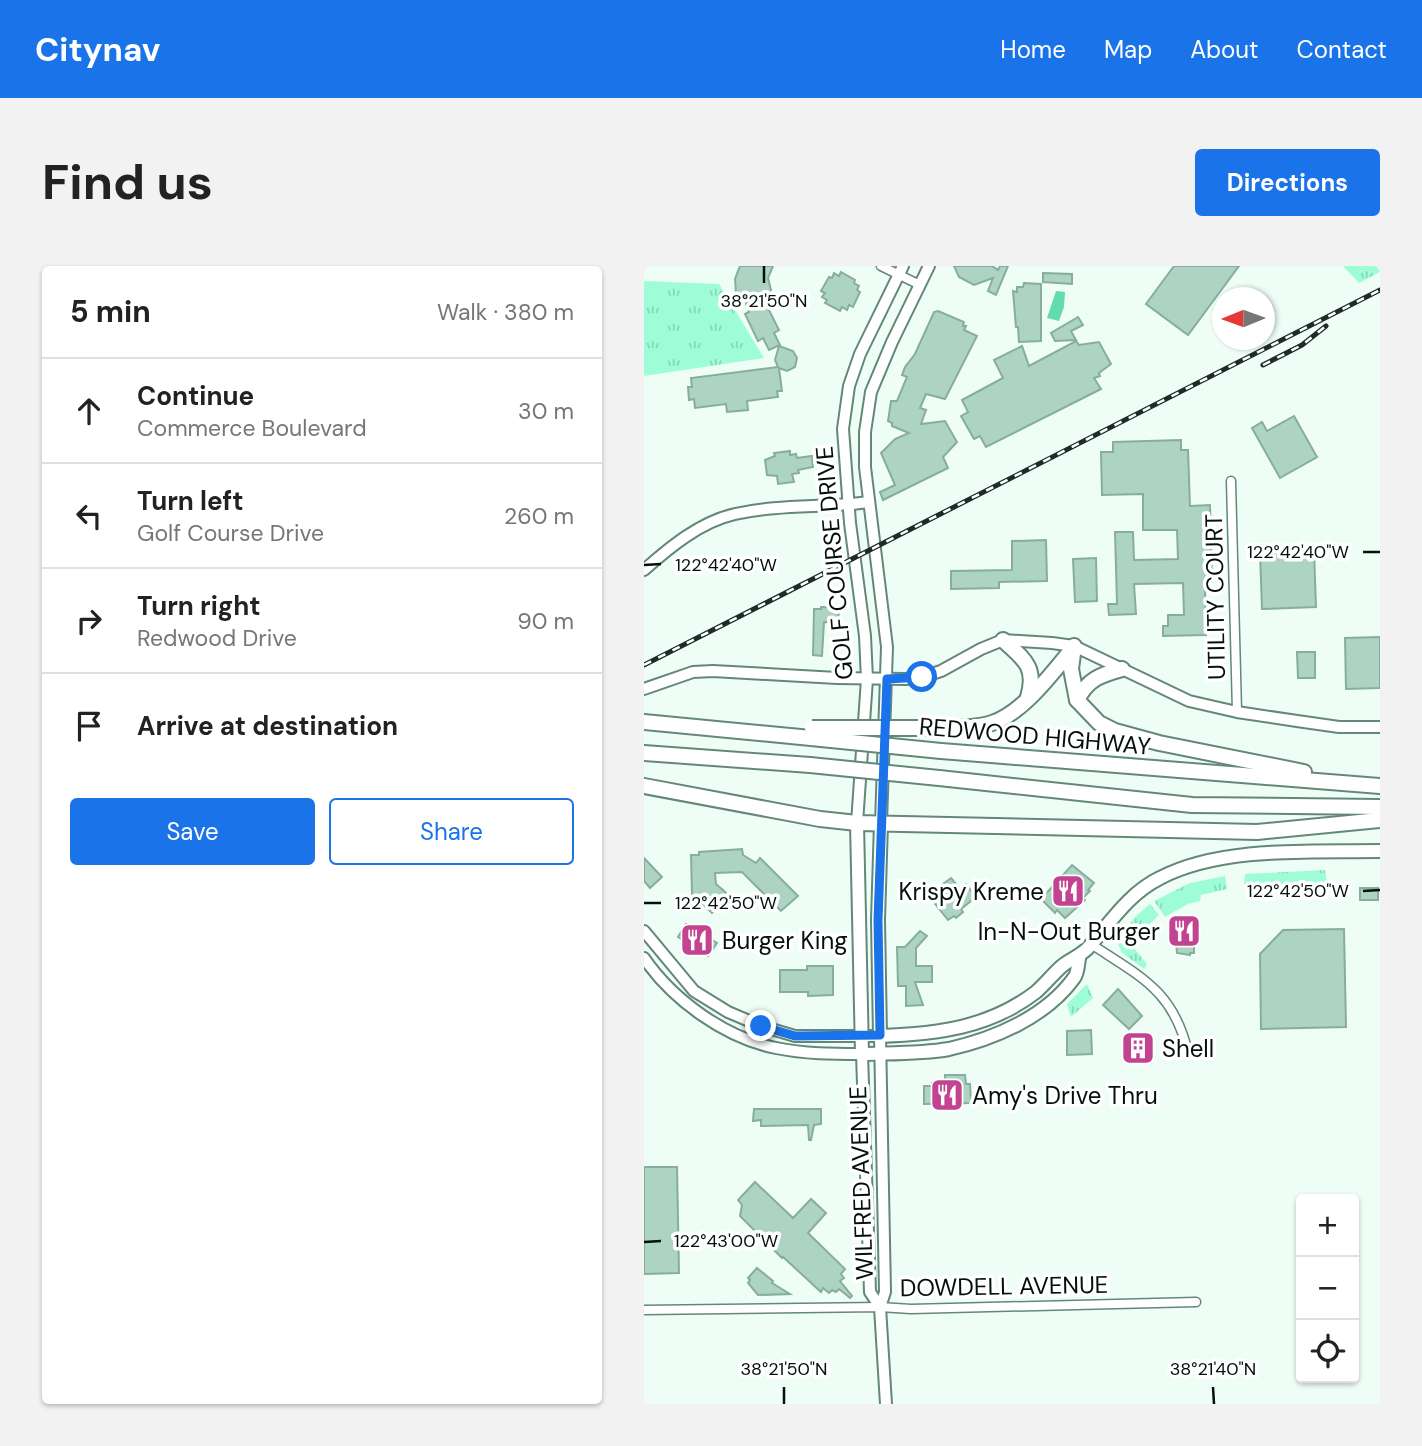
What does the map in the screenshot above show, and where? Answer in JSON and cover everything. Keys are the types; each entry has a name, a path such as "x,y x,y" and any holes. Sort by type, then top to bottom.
{"highway":[{"path":"1003,640 1024,659 1029,668 1032,682 1027,698"},
{"path":"811,733 971,727 992,723 1010,715 1074,646"},
{"path":"1074,646 1072,668 1077,700 1100,723 1115,732 1196,751 1379,786"},
{"path":"1077,700 1084,686 1093,679 1122,669"},
{"name":"REDWOOD HIGHWAY","path":"651,723 811,733 941,751 1379,786"},
{"name":"REDWOOD HIGHWAY","path":"644,753 810,765 1192,805 1380,807"},
{"path":"644,786 820,820 857,823 1256,832 1380,820"}],"main road":[{"name":"GOLF COURSE DRIVE","path":"857,823 861,1036"},
{"name":"GOLF COURSE DRIVE","path":"880,1035 878,920 881,823"},
{"path":"880,1035 929,1034 961,1029 1018,1004 1038,990 1064,964 1079,958 1143,887 1179,868 1195,863 1286,852 1380,851"},
{"path":"862,1054 950,1049 1005,1031 1045,1007 1076,976 1079,958"},
{"name":"WILFRED AVENUE","path":"861,1036 862,1054"}],"street":[{"path":"881,266 901,270 920,285"},
{"name":"GOLF COURSE DRIVE","path":"881,823 887,647 869,502 865,432 871,392 929,266"},
{"name":"GOLF COURSE DRIVE","path":"857,823 867,679 865,636 843,429 849,386 860,354 901,270"},
{"name":"UTILITY COURT","path":"1231,481 1237,712"},
{"path":"644,570 694,531 733,514 869,502"},
{"path":"644,689 669,679 713,671 867,679 922,677 941,671 1003,640 1074,646 1189,701 1237,712 1339,727 1380,727"},
{"path":"644,933 694,991 728,1012 795,1036 880,1035"},
{"path":"1091,944 1150,983 1172,1009 1183,1031 1188,1054"},
{"path":"644,958 671,992 720,1026 774,1048 810,1054 862,1054"},
{"path":"720,1026 728,1012"},
{"name":"WILFRED AVENUE","path":"880,1035 885,1292 880,1307"},
{"name":"WILFRED AVENUE","path":"862,1054 870,1293 880,1307"},
{"name":"DOWDELL AVENUE","path":"644,1310 880,1307 911,1309 1196,1302"},
{"path":"880,1307 886,1404"}],"green space":[{"path":"1343,266 1380,266 1380,272 1359,283"},
{"path":"644,281 719,284 764,358 644,376"},
{"path":"1325,870 1327,884 1244,885 1245,874"},
{"path":"1225,876 1227,889 1201,895 1200,901 1188,904 1165,917 1154,901 1190,883"},
{"path":"1150,904 1159,915 1130,943 1147,964 1144,969 1121,952 1117,940 1136,916"},
{"path":"1087,984 1093,998 1071,1017 1067,1004"}],"shaded area":[{"path":"1056,291 1065,292 1059,321 1047,318"}],"building":[{"path":"740,266 773,266 768,278 771,290 765,302 779,330 774,333 780,345 769,350 763,338 758,341 745,314 749,312 742,293 736,294 735,279"},
{"path":"954,266 992,266 998,270 1000,266 1008,266 996,295 988,291 993,278 974,285 959,277"},
{"path":"1174,266 1239,266 1223,287 1212,287 1212,303 1188,335 1146,304"},
{"path":"841,272 855,280 860,292 853,307 849,305 847,310 842,307 840,311 825,303 827,300 822,297 825,293 821,291 829,277 832,278 834,273 839,276"},
{"path":"1043,273 1072,274 1072,284 1043,282"},
{"path":"1024,283 1041,284 1041,341 1019,342 1013,291 1017,292 1017,287 1023,287"},
{"path":"938,311 964,322 964,330 977,336 945,399 926,394 920,408 926,410 921,424 945,421 957,442 943,457 948,468 883,500 880,492 895,485 881,453 895,439 909,433 892,426 888,421 891,401 897,401 907,377 902,375 905,367 915,354 934,312"},
{"path":"1078,317 1083,325 1071,331 1076,340 1055,341 1051,333"},
{"path":"1076,341 1079,345 1099,342 1111,364 1099,373 1100,376 1094,378 1101,389 986,447 980,436 974,439 961,416 968,412 962,400 1003,378 994,360 1022,346 1029,366"},
{"path":"779,346 793,351 797,358 795,367 787,371 779,368 782,391 777,391 778,397 747,401 748,410 727,412 726,404 695,408 694,399 689,400 688,387 692,387 691,378 778,367 775,360"},
{"path":"1294,416 1317,457 1280,478 1252,428 1262,422 1267,431"},
{"path":"1181,440 1181,450 1188,450 1190,506 1210,505 1212,582 1205,582 1206,635 1163,636 1163,626 1168,626 1168,615 1184,615 1183,583 1134,584 1136,614 1109,615 1108,604 1117,604 1115,532 1133,532 1134,560 1178,559 1177,530 1143,530 1143,494 1102,495 1101,452 1113,452 1113,442"},
{"path":"790,451 790,455 796,454 797,458 812,456 813,467 792,474 794,482 778,484 777,476 767,475 765,460 775,456 774,453"},
{"path":"1046,540 1047,581 999,582 999,588 951,589 951,571 1012,570 1012,541"},
{"path":"1314,551 1316,607 1262,609 1260,553"},
{"path":"1096,558 1097,601 1075,602 1073,559"},
{"path":"839,608 838,623 824,622 822,656 813,655 814,609"},
{"path":"1380,637 1380,688 1346,689 1345,638"},
{"path":"1297,652 1315,652 1315,678 1298,678"},
{"path":"742,849 743,855 756,863 760,858 798,896 781,911 742,872 715,873 716,884 732,898 712,913 692,894 691,855"},
{"path":"644,858 662,877 650,888 644,881"},
{"name":"Krispy Kreme","path":"1072,865 1094,883 1083,898 1085,900 1065,918 1057,910 1055,913 1041,899"},
{"path":"951,878 960,889 966,884 976,897 961,909 963,912 956,918 954,916 948,920 928,895"},
{"path":"1360,888 1378,888 1378,900 1360,900"},
{"name":"In-N-Out Burger","path":"1181,917 1188,917 1189,923 1194,922 1194,953 1190,955 1177,953 1174,923 1181,923"},
{"name":"Burger King","path":"686,924 717,943 708,956 678,937"},
{"path":"1344,929 1346,1027 1261,1029 1260,954 1283,930"},
{"path":"920,931 927,936 916,948 916,966 932,966 932,982 915,982 923,1005 906,1006 906,986 898,986 897,947 905,947"},
{"path":"807,966 833,966 833,995 808,996 808,992 780,992 780,970 807,970"},
{"path":"1118,989 1142,1016 1129,1029 1103,1005"},
{"name":"Shell","path":"1091,1030 1092,1054 1067,1055 1067,1031"},
{"name":"Shell","path":"1147,1034 1152,1044 1134,1053 1129,1043"},
{"name":"Amy's Drive Thru","path":"945,1075 965,1075 966,1084 970,1084 971,1103 924,1104 924,1086 945,1082"},
{"path":"754,1109 821,1109 821,1124 814,1125 809,1140 808,1125 761,1126 761,1120 753,1121"},
{"path":"644,1167 677,1167 679,1273 644,1274"},
{"path":"755,1182 793,1218 811,1199 826,1213 808,1233 845,1269 841,1274 844,1278 840,1281 852,1296 850,1298 839,1289 829,1293 823,1288 821,1292 740,1216 742,1205 738,1200"},
{"path":"757,1268 773,1281 772,1283 790,1294 758,1295 748,1283 748,1278"}],"railway":[{"path":"644,665 1380,290"},
{"path":"1263,365 1302,345 1326,326"}],"place":[{"name":"Krispy Kreme","path":"1068,891"},
{"name":"In-N-Out Burger","path":"1184,931"},
{"name":"Burger King","path":"697,940"},
{"name":"Shell","path":"1138,1048"},
{"name":"Amy's Drive Thru","path":"947,1095"}],"route":[{"path":"761,1026 795,1036 880,1035 878,920 887,679 922,677"}]}
